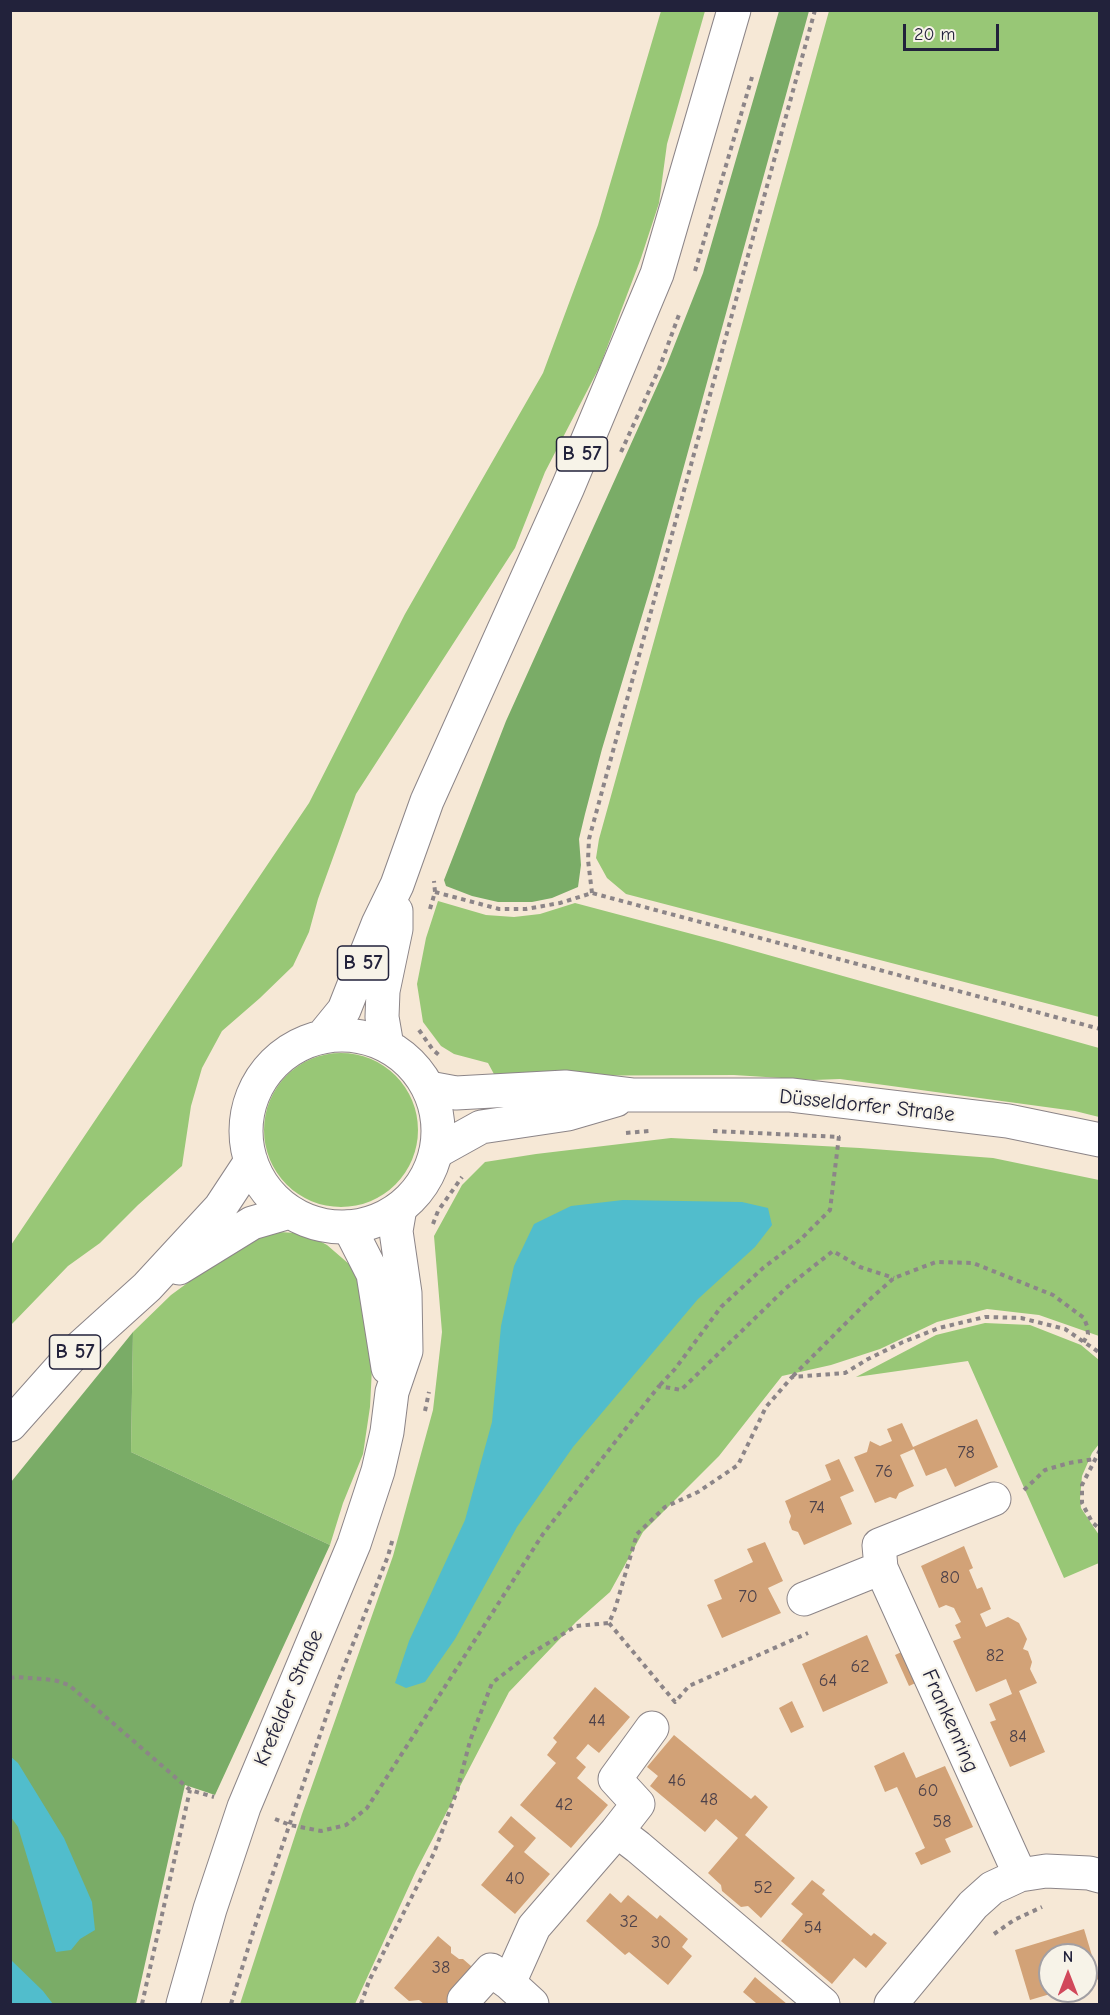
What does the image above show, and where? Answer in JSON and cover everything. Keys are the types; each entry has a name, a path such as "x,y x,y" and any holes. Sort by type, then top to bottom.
{"main road":[{"name":"B 57","path":"322,1037 344,1010 378,924 398,885 427,801 568,487 657,274 734,10"},
{"name":"B 57","path":"387,1046 382,1017 383,992 396,928 398,885"},
{"path":"360,1036 387,1046 413,1066 429,1089 438,1120 436,1152 428,1174 416,1193 400,1208 379,1220 349,1227 318,1224 290,1212 261,1184 251,1161 246,1131 248,1109 256,1089 272,1065 295,1047 322,1037 360,1036"},
{"name":"Düsseldorfer Straße","path":"429,1089 456,1093 565,1087 632,1095 791,1095 1008,1121 1100,1140"},
{"name":"Düsseldorfer Straße","path":"436,1152 481,1127 568,1114 632,1095"},
{"name":"B 57","path":"10,1425 75,1352 147,1287 219,1208 251,1161"},
{"name":"Krefelder Straße","path":"183,2004 210,1909 244,1807 354,1544 378,1471 387,1432 392,1392 405,1351 405,1293 396,1231 400,1208"},
{"name":"B 57","path":"147,1287 252,1223 290,1212"},
{"name":"Krefelder Straße","path":"349,1227 373,1274 392,1392"},
{"path":"804,1599 881,1568 879,1545 994,1499"},
{"name":"Frankenring","path":"881,1568 1020,1875"},
{"path":"509,1983 534,1927 638,1804 615,1779 652,1728"},
{"path":"617,1831 823,2004"},
{"path":"891,2004 973,1905 992,1888 1020,1875 1046,1871 1089,1873 1100,1876"},
{"path":"464,2000 491,1970 532,2004"}],"path":[{"path":"592,893 588,840 815,10"},
{"path":"435,892 498,909 526,909 560,903 592,893 1100,1029"},
{"path":"622,1134 657,1131"},
{"path":"703,1131 851,1137"},
{"path":"10,1678 54,1680 69,1685 190,1790 290,1825 321,1831 346,1825 367,1808 543,1534 659,1386 675,1370 721,1307 763,1268 800,1240 830,1210 839,1136"},
{"path":"432,1228 438,1211 464,1174"},
{"path":"659,1386 681,1390 786,1288 833,1251 860,1267 894,1278"},
{"path":"609,1623 637,1534 665,1507 698,1492 738,1466 766,1407 792,1377 894,1278 936,1262 973,1263 1053,1295 1073,1309 1084,1318 1088,1326 1088,1334 1083,1343"},
{"path":"792,1377 845,1373 867,1359 903,1342 939,1328 985,1317 1021,1318 1065,1329 1100,1353"},
{"path":"424,1418 430,1387"},
{"path":"1100,1450 1082,1485 1082,1503 1092,1522 1100,1529"},
{"path":"994,1499 1026,1489 1046,1470 1095,1458"},
{"path":"231,2004 254,1929 339,1679 388,1556 394,1534"},
{"path":"609,1623 675,1702 688,1686 816,1630 804,1599"},
{"path":"361,2004 369,1981 434,1852 457,1791 470,1741 492,1683 527,1656 576,1626 609,1623"},
{"path":"142,2004 190,1790"},
{"path":"987,1939 1014,1920 1048,1905"}],"green space":[{"path":"661,11 705,11 667,144 659,203 600,366 545,472 515,548 356,794 318,899 309,932 293,966 222,1031 202,1068 191,1106 182,1166 100,1243 68,1266 11,1325 11,1245 309,803 405,614 543,373 598,225"},
{"path":"779,11 809,11 653,579 602,749 579,839 581,865 578,887 552,898 532,902 498,902 472,896 446,886 444,880 506,721 667,364 703,273"},
{"path":"829,11 1099,11 1099,1017 626,894 607,878 596,858 599,839"},
{"path":"438,901 486,915 514,917 540,914 575,903 1099,1048 1099,1117 1075,1111 840,1079 813,1080 734,1075 495,1076 488,1063 454,1054 441,1046 423,1022 417,984 426,938"},
{"path":"341,1053 370,1059 384,1066 395,1076 405,1087 412,1101 418,1130 412,1159 405,1173 395,1184 384,1194 370,1201 341,1207 312,1201 298,1194 287,1184 277,1173 270,1159 264,1130 270,1101 277,1087 287,1076 298,1066 312,1059"},
{"path":"671,1138 993,1158 1099,1180 1099,1336 1039,1315 987,1309 937,1322 880,1349 831,1365 782,1376 719,1456 643,1532 610,1592 576,1622 509,1692 416,1871 355,2004 240,2004 302,1814 393,1556 433,1410 442,1332 434,1236 462,1185 485,1162"},
{"path":"279,1232 296,1233 314,1238 327,1245 349,1264 358,1277 373,1348 370,1407 363,1454 343,1503 330,1545 131,1452 133,1332 171,1295 227,1254 255,1236"},
{"path":"985,1323 1030,1325 1081,1345 1099,1360 1099,1444 1092,1453 1082,1476 1080,1499 1081,1508 1099,1535 1099,1563 1064,1578 968,1361 856,1377 936,1335"},
{"path":"133,1332 131,1452 330,1545 215,1795 185,1785 136,2004 11,2004 11,1482"}],"water":[{"path":"623,1200 742,1202 768,1208 772,1225 755,1247 698,1299 573,1447 517,1527 455,1639 425,1682 406,1688 395,1683 409,1641 465,1520 492,1422 501,1326 514,1266 534,1224 571,1206"},
{"path":"10,1756 18,1763 64,1838 92,1902 95,1930 80,1939 71,1950 56,1952 18,1827 11,1817"},
{"path":"10,1959 43,1991 53,2004 11,2004"}],"building":[{"path":"977,1419 998,1467 955,1487 946,1468 926,1476 914,1449 900,1455 914,1486 899,1493 896,1499 890,1497 875,1503 854,1457 867,1452 870,1441 880,1446 892,1441 887,1429 902,1423 913,1447"},
{"path":"839,1459 854,1491 840,1497 852,1524 804,1545 798,1532 792,1530 789,1522 791,1516 785,1501 831,1480 825,1465"},
{"path":"765,1542 783,1581 768,1588 781,1613 722,1638 707,1605 722,1599 714,1580 753,1562 747,1549"},
{"path":"964,1546 973,1568 969,1570 977,1589 982,1587 991,1609 980,1614 986,1627 1008,1617 1019,1623 1027,1639 1023,1649 1028,1651 1032,1662 1030,1669 1037,1683 1019,1691 1045,1752 1010,1767 990,1722 996,1720 989,1704 1012,1694 1006,1679 976,1692 953,1641 961,1638 955,1625 961,1622 954,1608 946,1605 939,1608 921,1566"},
{"path":"867,1635 888,1683 823,1712 802,1664"},
{"path":"908,1649 922,1680 909,1686 895,1655"},
{"path":"595,1687 630,1717 599,1753 588,1744 576,1758 586,1767 577,1778 608,1805 571,1848 520,1805 556,1763 547,1755 557,1742 553,1738"},
{"path":"792,1701 804,1727 791,1733 779,1708"},
{"path":"674,1735 751,1799 755,1795 768,1807 745,1835 795,1878 761,1918 748,1906 741,1907 722,1891 721,1885 708,1873 738,1838 716,1819 705,1832 650,1786 658,1776 647,1767"},
{"path":"904,1752 916,1778 945,1766 973,1827 945,1839 951,1852 921,1865 915,1853 925,1848 897,1787 885,1792 874,1766"},
{"path":"511,1816 536,1838 524,1852 550,1874 515,1914 481,1885 514,1846 498,1832"},
{"path":"812,1880 825,1890 822,1894 871,1936 874,1933 887,1943 866,1968 854,1958 832,1984 781,1941 803,1914 791,1904"},
{"path":"610,1893 621,1903 628,1895 657,1919 660,1915 688,1939 682,1947 692,1956 668,1985 629,1952 625,1955 586,1921"},
{"path":"1084,1929 1088,1943 1038,1943"},
{"path":"438,1936 451,1947 451,1953 471,1966 472,1970 457,2004 424,2004 419,2000 409,2001 394,1988"},
{"path":"1038,1943 1038,1998 1030,2000 1015,1950"},
{"path":"755,1977 787,2004 755,2004 743,1992"}]}
